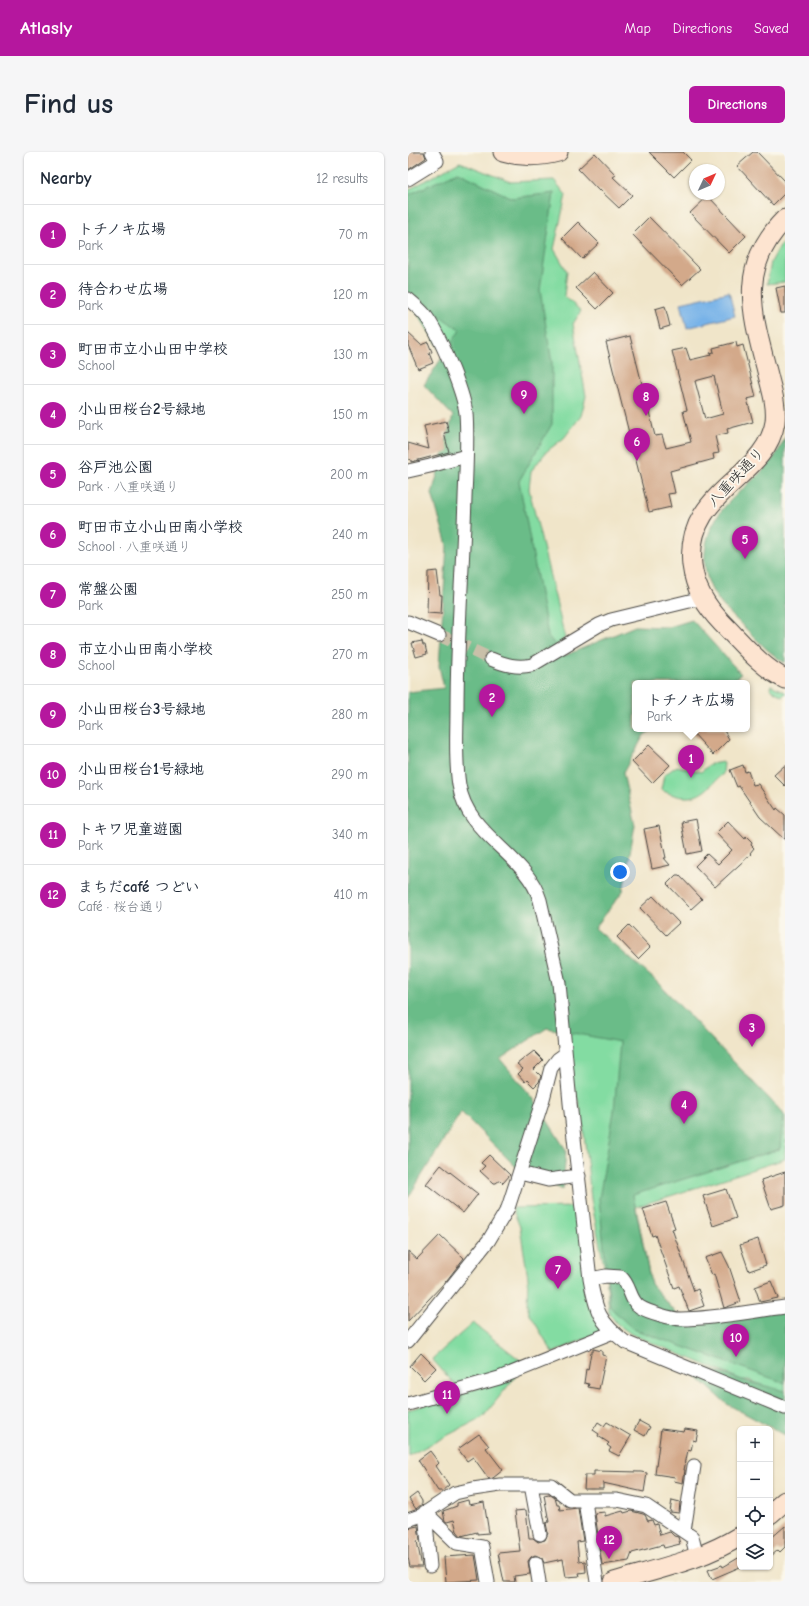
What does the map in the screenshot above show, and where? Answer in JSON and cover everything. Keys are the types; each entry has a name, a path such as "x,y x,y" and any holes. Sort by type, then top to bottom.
{"street":[{"path":"408,179 437,161 432,152"},
{"path":"503,152 527,157 548,155 558,152"},
{"name":"八重咲通り","path":"785,219 767,240 759,258 753,281 752,293 752,307 775,406 773,430 765,447 758,457 712,501 704,513 697,527 693,542 692,557 696,585 702,598 718,618 757,659 773,672 785,679"},
{"path":"408,299 419,308 428,320 452,368 466,412 464,546 456,740 459,785 470,815 496,844 524,871 538,891 559,983 565,1054 590,1279 599,1314 613,1332 625,1342 785,1408"},
{"path":"408,471 466,456"},
{"path":"491,659 506,665 521,667 532,665 599,625 611,620 702,598"},
{"path":"408,622 438,635"},
{"path":"408,1341 489,1240 508,1208 543,1099 551,1068 558,1059 565,1054"},
{"path":"520,1173 548,1180 579,1176"},
{"path":"590,1279 606,1276 621,1277 628,1286 631,1297 640,1307 675,1319 715,1316 785,1307"},
{"path":"408,1404 499,1378 613,1332"},
{"path":"684,1531 694,1466"},
{"path":"408,1520 425,1512 456,1493 472,1488 500,1485 551,1485 570,1500 617,1500 646,1506 692,1537 697,1557"},
{"path":"531,1485 540,1534"},
{"path":"585,1501 597,1582"},
{"path":"773,1511 785,1501"},
{"path":"425,1512 430,1566"},
{"path":"425,1512 457,1543 482,1547 488,1582"},
{"path":"614,1582 697,1557 737,1538"},
{"path":"536,1563 539,1582"}],"green space":[{"path":"460,162 511,182 554,180 566,195 554,249 567,271 564,296 581,311 573,324 586,396 581,416 564,438 547,451 531,471 529,489 565,638 540,661 452,368 408,299 408,190"},
{"path":"458,172 512,198 554,193 540,290 552,363 552,424 519,481 548,636 564,656 635,626 669,627 692,620 741,674 733,680 632,680 632,732 649,732 644,735 623,773 635,825 623,891 595,928 655,980 783,1113 780,1149 633,1195 651,1284 681,1319 785,1307 785,1383 633,1329 610,1307 599,1199 614,1111 620,1042 547,1028 500,1059 533,1098 566,1150 563,1190 518,1169 461,1112 408,1198 408,692 444,688 439,666 447,545 432,494 453,416 424,385 460,330 408,294 408,195"},
{"path":"781,244 785,248 785,282 767,284 771,262"},
{"path":"785,437 785,663 763,646 719,601 708,580 705,549 711,529 722,510 773,459 780,449"},
{"path":"771,685 785,692 785,694 782,696 772,690 770,688"},
{"path":"724,762 723,774 707,789 696,796 684,797 673,795 661,790 664,775 677,766 701,772 710,764"},
{"path":"655,980 785,1116 785,1159 636,1207 651,1284 681,1319 785,1307 785,1395 749,1380 742,1380 631,1334 617,1324 609,1313 606,1276 591,1199 582,1115 565,1054 559,983"},
{"path":"578,1207 595,1317 602,1331 553,1353 529,1313 527,1304 528,1278 520,1227 512,1208"},
{"path":"473,1323 524,1363 456,1386 432,1359"},
{"path":"676,1358 742,1380 785,1391 785,1435 773,1429 773,1426 768,1426 727,1404"},
{"path":"516,1376 483,1417 408,1456 408,1410"}],"water":[{"path":"729,292 735,316 687,328 681,303"}],"building":[{"path":"408,152 424,152 426,158 408,170"},
{"path":"649,152 683,152 691,160 674,177"},
{"path":"753,152 757,152 785,181 785,193 773,205 737,166"},
{"path":"595,153 616,175 613,177 632,195 619,208 600,190 599,191 578,169"},
{"path":"704,200 712,200 746,236 729,253 690,213"},
{"path":"649,217 700,269 682,285 632,234"},
{"path":"578,222 599,243 582,259 562,238"},
{"path":"593,272 613,293 597,309 576,288"},
{"path":"785,286 785,313 781,313 776,288"},
{"path":"665,306 670,326 660,329 655,309"},
{"path":"408,333 421,345 428,342 432,352 429,353 433,363 418,369 408,345"},
{"path":"630,336 655,436 662,435 666,448 691,442 683,411 687,410 672,351 686,348 690,360 711,355 710,353 714,352 713,348 736,342 737,347 743,345 756,397 747,399 753,422 727,429 728,433 715,436 719,453 713,454 714,459 670,471 675,493 668,494 671,507 649,512 606,342","holes":["714,376 723,414 705,419 695,381"]},
{"path":"446,421 449,432 444,433 449,452 411,462 411,460 408,459 408,443 429,449 424,426"},
{"path":"437,571 440,595 442,595 441,614 427,613 428,572"},
{"path":"422,641 423,645 425,645 427,654 416,657 412,643"},
{"path":"725,732 729,739 713,755 693,733"},
{"path":"649,745 670,765 652,783 632,762"},
{"path":"743,765 745,772 748,771 753,785 758,784 776,810 777,808 785,815 785,840 760,817 739,786 737,787 730,770"},
{"path":"785,765 785,786 774,775"},
{"path":"696,819 702,851 687,854 681,822"},
{"path":"728,821 745,839 746,837 752,843 751,845 754,848 750,853 751,854 715,887 695,866 707,854 718,864 732,850 716,833"},
{"path":"659,826 666,858 664,858 670,865 652,869 644,829"},
{"path":"676,875 679,875 702,899 691,909 667,884"},
{"path":"653,896 679,923 666,935 640,908"},
{"path":"629,925 650,947 638,959 617,937"},
{"path":"534,1051 543,1060 534,1069 541,1076 539,1082 534,1087 527,1080 525,1082 518,1074 523,1069 517,1064"},
{"path":"489,1155 510,1175 503,1183 500,1180 493,1183 480,1171 485,1166 481,1163"},
{"path":"441,1165 478,1194 463,1213 426,1184"},
{"path":"785,1172 785,1205 771,1209 761,1180"},
{"path":"726,1189 736,1218 713,1226 703,1196"},
{"path":"666,1202 675,1228 672,1229 694,1291 698,1289 704,1306 689,1311 679,1286 674,1288 655,1235 652,1236 643,1209"},
{"path":"440,1235 464,1258 447,1280 408,1321 408,1251 417,1259"},
{"path":"758,1239 766,1265 749,1271 740,1245"},
{"path":"722,1252 729,1266 741,1302 724,1308 714,1274 712,1275 705,1258"},
{"path":"771,1281 778,1298 760,1302 755,1287"},
{"path":"593,1349 602,1351 602,1355 606,1356 599,1389 588,1387 589,1384 584,1383 586,1369 588,1370 591,1352 593,1352"},
{"path":"421,1353 436,1368 424,1380 410,1366"},
{"path":"639,1421 650,1427 645,1436 634,1430"},
{"path":"598,1422 604,1426 607,1422 631,1436 619,1456 609,1451 611,1448 607,1445 609,1443 598,1436 599,1434 593,1430"},
{"path":"661,1429 684,1432 685,1429 698,1431 696,1441 693,1440 691,1451 688,1450 683,1483 674,1481 675,1477 655,1474"},
{"path":"479,1434 489,1446 486,1448 503,1470 493,1478 489,1479 473,1457 467,1461 458,1449"},
{"path":"430,1451 439,1463 436,1466 449,1485 442,1491 438,1491 418,1460"},
{"path":"594,1471 647,1473 644,1492 603,1483 603,1489 584,1489 585,1475 594,1475"},
{"path":"417,1493 422,1501 422,1504 416,1509 409,1499"},
{"path":"549,1494 555,1498 560,1510 578,1508 583,1541 577,1542 579,1562 585,1561 586,1572 579,1573 580,1576 566,1577 563,1559 544,1563 542,1558 535,1555 528,1561 530,1574 514,1576 515,1582 504,1582 498,1553 520,1551 515,1511 526,1510 529,1538 533,1538 538,1542 545,1540 548,1533 546,1523 549,1522 544,1495"},
{"path":"468,1500 469,1505 484,1502 489,1533 477,1534 477,1532 461,1536 457,1531 454,1520 447,1522 445,1521 443,1511 457,1506 457,1503"},
{"path":"672,1500 680,1502 679,1513 670,1512"},
{"path":"623,1511 624,1513 631,1511 645,1515 648,1521 652,1520 654,1525 657,1524 660,1535 670,1532 674,1536 678,1537 680,1544 664,1548 663,1545 632,1553 629,1561 602,1565 595,1513 605,1512 605,1516"},
{"path":"418,1526 420,1540 417,1541 422,1567 410,1567 408,1557 408,1528"},
{"path":"785,1526 785,1547 780,1552 778,1550 773,1554 773,1536"},
{"path":"475,1555 479,1580 446,1582 444,1557"},
{"path":"737,1559 737,1568 712,1579 708,1570 722,1565 723,1567"}],"tunnel":[{"path":"439,635 491,659"}],"place":[{"name":"小山田桜台3号緑地","path":"524,414"},
{"name":"市立小山田南小学校","path":"646,416"},
{"name":"町田市立小山田南小学校","path":"637,461"},
{"name":"谷戸池公園","path":"745,559"},
{"name":"待合わせ広場","path":"492,717"},
{"name":"トチノキ広場","path":"691,778"},
{"name":"町田市立小山田中学校","path":"752,1047"},
{"name":"小山田桜台2号緑地","path":"684,1124"},
{"name":"常盤公園","path":"558,1289"},
{"name":"小山田桜台1号緑地","path":"736,1357"},
{"name":"トキワ児童遊園","path":"447,1414"},
{"name":"まちだcafé つどい","path":"609,1559"}]}
